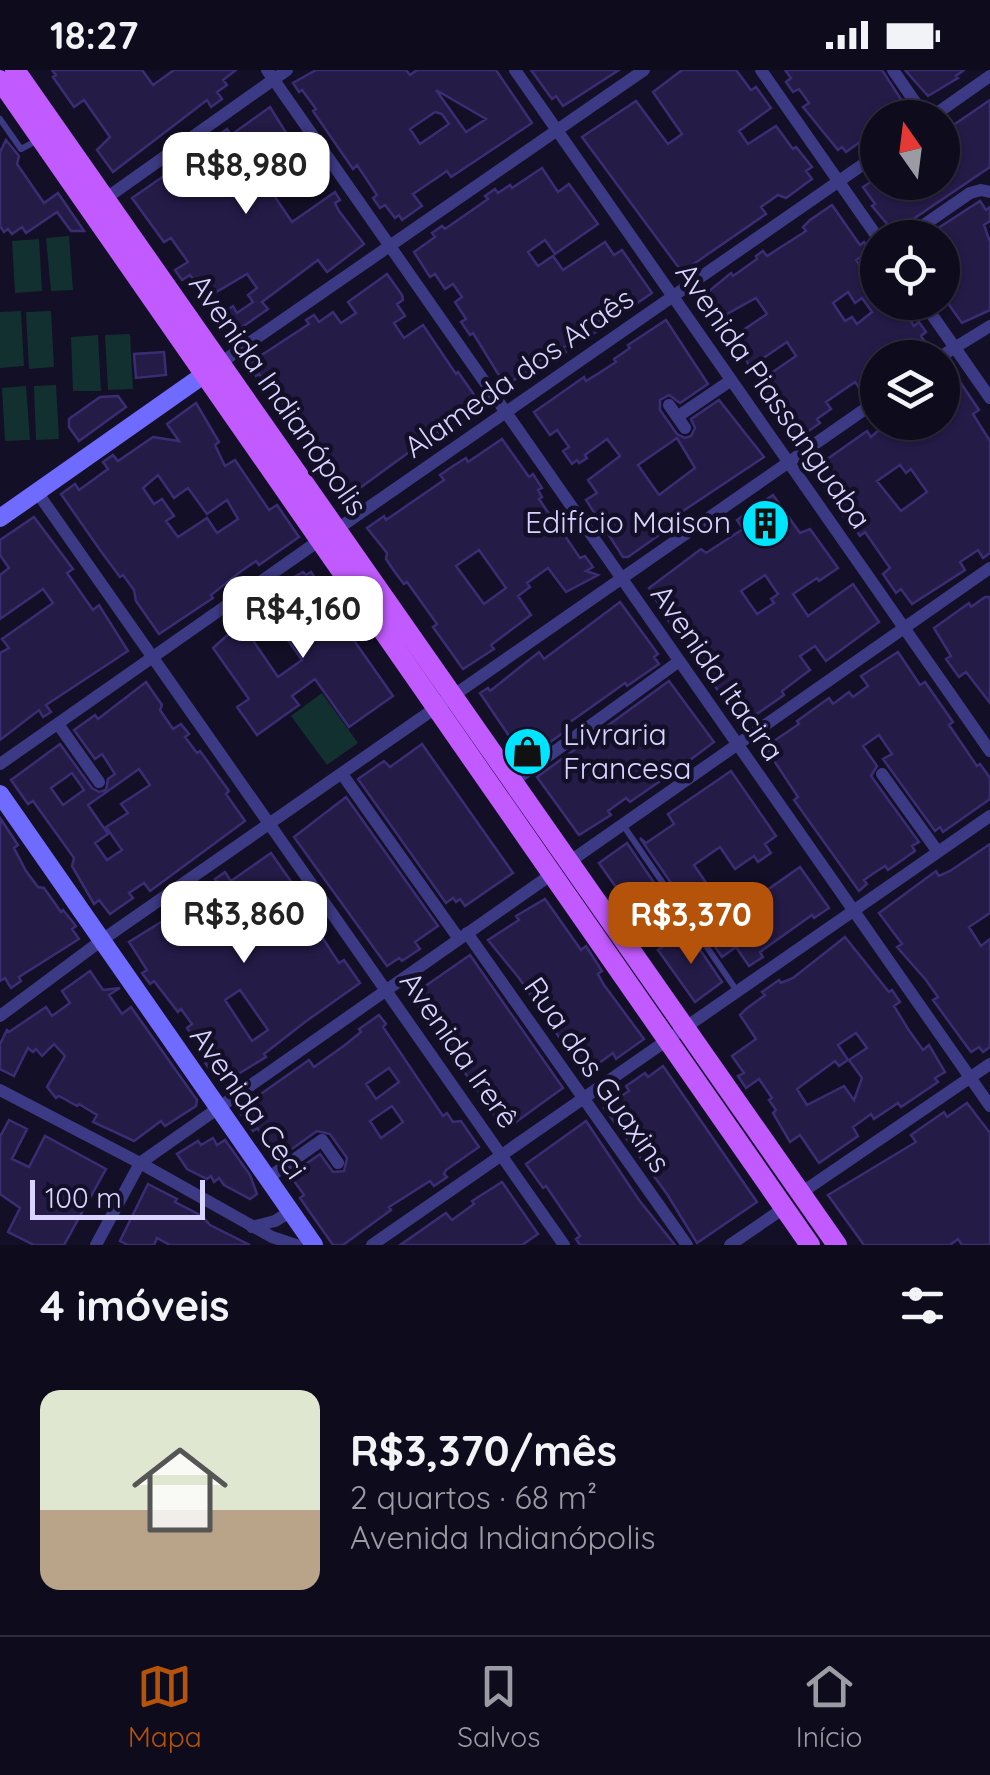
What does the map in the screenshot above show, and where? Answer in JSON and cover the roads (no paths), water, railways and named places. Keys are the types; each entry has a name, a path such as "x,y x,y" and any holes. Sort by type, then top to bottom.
{"main road":[{"name":"Avenida Indianópolis","path":"15,70 105,199 212,368"},
{"name":"Avenida Indianópolis","path":"4,94 212,368 560,868 687,1027 837,1245"},
{"name":"Avenida Indianópolis","path":"444,702 511,783 668,1040 810,1245"}],"street":[{"path":"105,199 270,75 287,70"},
{"name":"Avenida Piassanguaba","path":"515,70 990,751"},
{"path":"0,518 644,70"},
{"path":"760,70 865,220"},
{"path":"893,70 915,100"},
{"name":"Avenida Itacira","path":"270,75 990,1106"},
{"path":"955,100 990,76"},
{"name":"Alameda dos Araês","path":"0,764 860,167"},
{"path":"931,220 970,193 990,192"},
{"path":"960,343 990,326"},
{"path":"960,355 990,398"},
{"path":"677,417 730,381"},
{"path":"0,1016 102,940 860,413"},
{"name":"Avenida Irerê","path":"38,492 564,1245"},
{"path":"96,1245 140,1163 990,568"},
{"path":"511,783 678,662"},
{"path":"58,724 99,782"},
{"name":"Rua dos Guaxins","path":"342,774 584,1098 687,1245"},
{"path":"882,774 938,852"},
{"name":"Avenida Ceci","path":"0,794 314,1245"},
{"path":"372,1245 990,816"},
{"path":"801,1193 990,1064"},
{"path":"0,1090 252,1226 296,1245"},
{"path":"268,1178 322,1140 338,1163"},
{"path":"730,1245 784,1208"},
{"path":"252,1226 275,1221 290,1212"}],"lane":[{"path":"0,119 22,150 40,139"},
{"path":"623,824 738,992"}],"place":[{"name":"Edifício Maison","path":"766,523"},
{"name":"Livraria Francesa","path":"528,752"}]}
